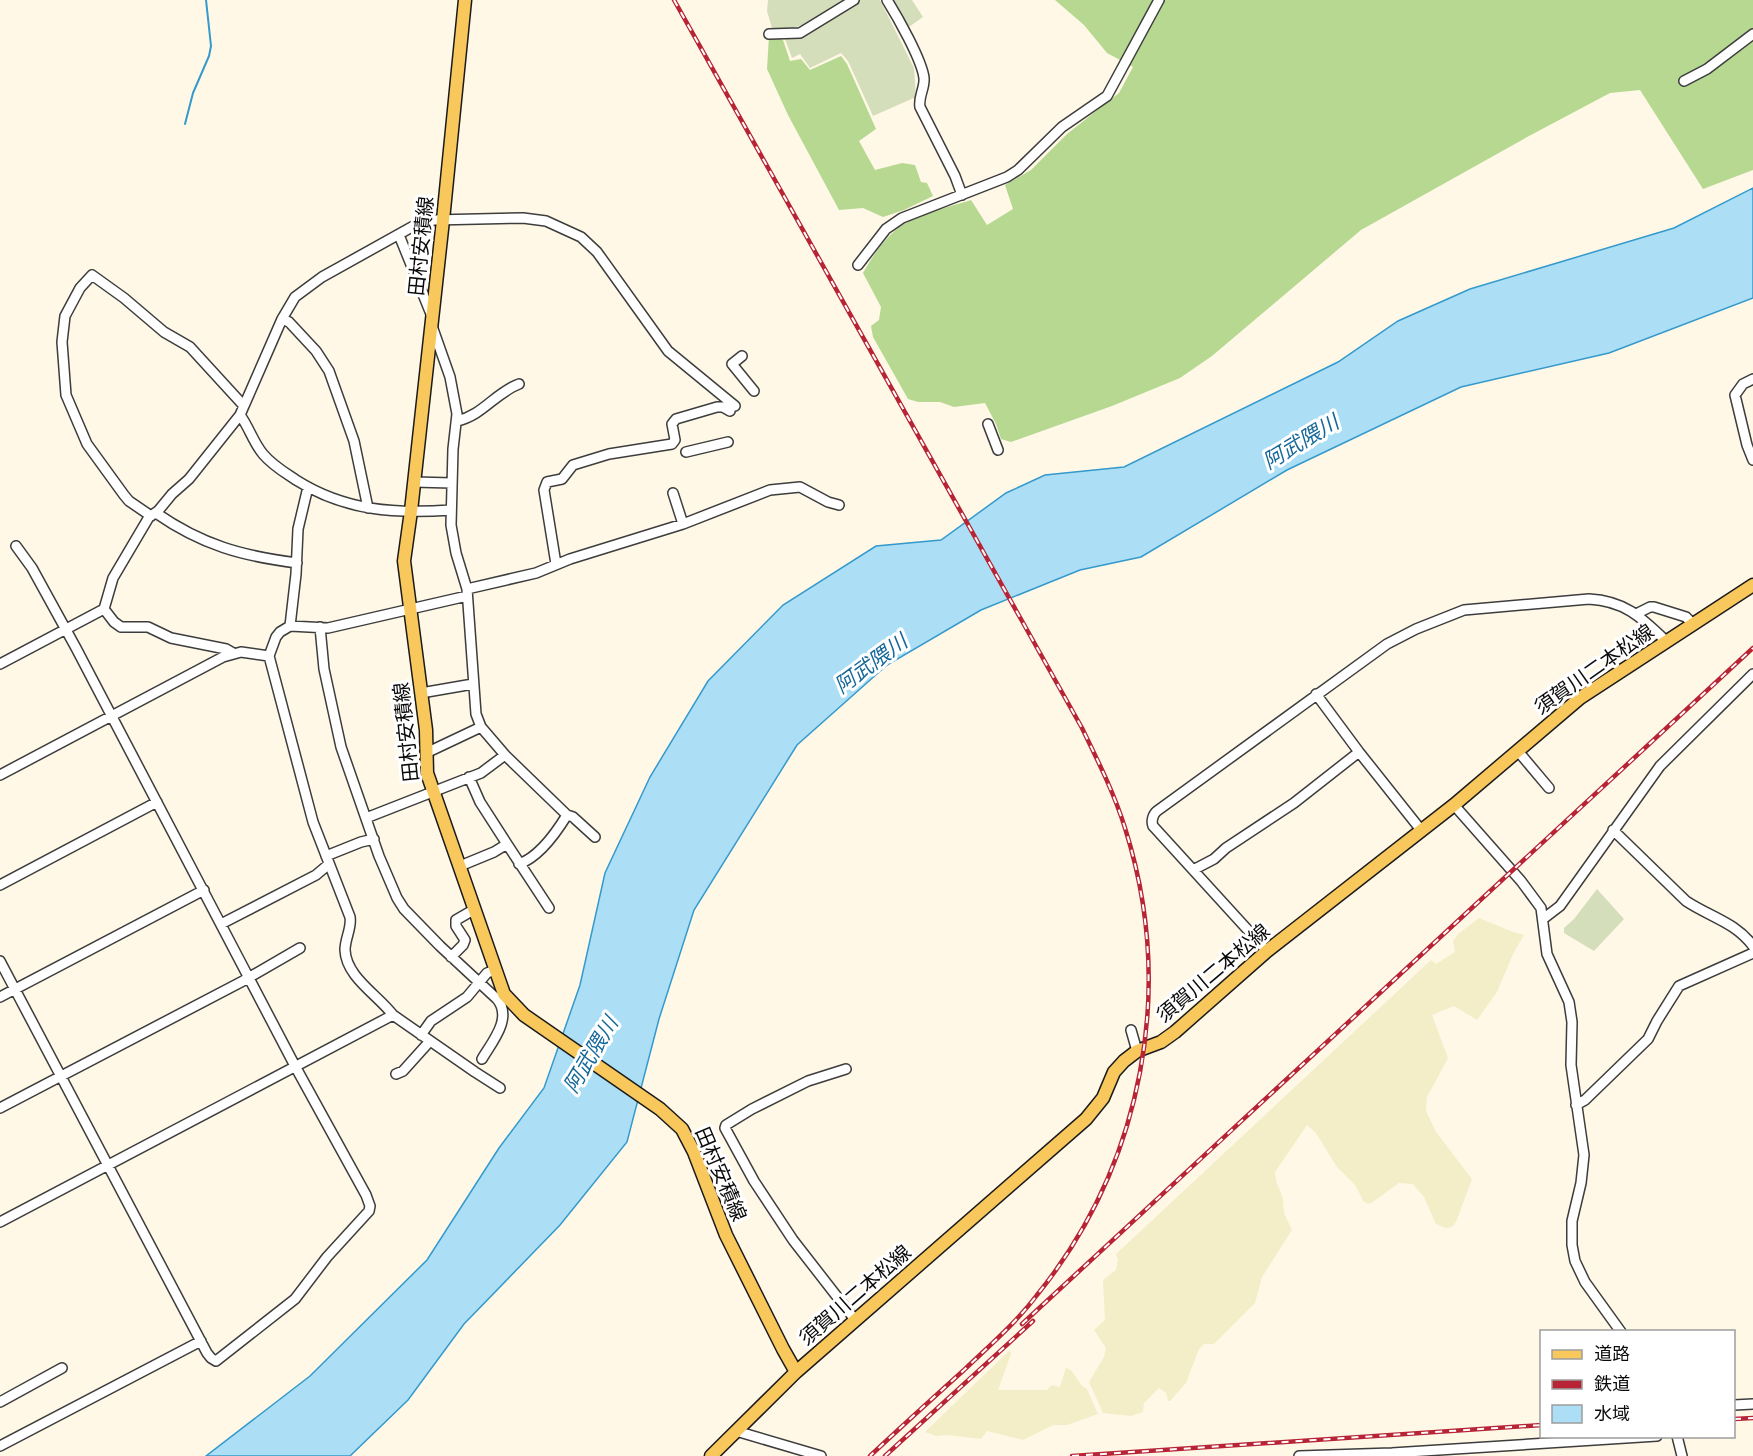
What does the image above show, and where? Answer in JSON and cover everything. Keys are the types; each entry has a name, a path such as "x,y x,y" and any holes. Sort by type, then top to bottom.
{"main road":[{"name":"田村安積線","path":"465,0 443,220 404,561 426,730 427,773 502,990 508,1000 545,1031 677,1123 687,1138 726,1235 796,1372"},
{"name":"須賀川二本松線","path":"711,1456 796,1372 1086,1119 1105,1094 1114,1072 1124,1061 1137,1051 1161,1042 1175,1032 1267,951 1454,805 1580,698 1753,585"}],"street":[{"path":"769,34 796,34 854,0"},
{"path":"887,0 902,27 922,73 923,87 919,104 921,111 955,176 962,195"},
{"path":"858,265 886,229 902,218 1007,177 1018,170 1062,127 1107,96 1159,0"},
{"path":"1684,81 1707,69 1753,34"},
{"path":"233,653 226,649 171,638 148,627 121,627 114,622 105,609 112,578 153,514 189,479 242,410 282,319 295,297 308,286 419,223 443,220 537,219 558,225 581,237 597,252 668,351 733,408 717,407 676,419 672,424 675,440 672,444 609,454 573,465 562,479 547,482 544,490 556,564"},
{"path":"399,235 432,320 450,377 458,421 453,449 452,510 454,541 467,592 476,714 481,727 505,755 567,815 595,837"},
{"path":"297,563 255,558 218,546 187,533 129,501 87,444 66,395 62,342 64,324 71,304 92,275 164,332 190,347 242,410 252,438 264,455 278,468 308,487 338,501 368,508 411,511 452,510"},
{"path":"282,319 289,321 316,351 329,371 354,441 368,508"},
{"path":"742,356 732,364 754,390"},
{"path":"1753,379 1737,390 1736,396 1747,445 1753,460"},
{"path":"458,421 477,414 498,396 519,384"},
{"path":"988,424 999,450"},
{"path":"686,452 728,442"},
{"path":"414,482 452,483"},
{"path":"290,626 298,529 308,487"},
{"path":"500,1088 393,1015 350,967 345,951 351,923 350,917 309,810 269,656 276,637 290,626 328,628 410,610 536,573 556,564 683,524 777,488 800,487 828,502 839,505"},
{"path":"673,493 683,524"},
{"path":"0,961 209,1356 216,1361 295,1299 370,1206 112,715 32,568 16,546"},
{"path":"1267,951 1153,826 1154,813 1387,644 1430,622 1464,610 1589,599 1613,603 1636,614 1666,641"},
{"path":"1636,614 1654,607 1686,617 1693,624"},
{"path":"0,664 105,609"},
{"path":"320,627 324,669 339,738 392,886 404,909 501,1004 503,1021 482,1059"},
{"path":"0,775 233,653 269,656"},
{"path":"1543,919 1560,906 1660,766 1753,674"},
{"path":"421,693 473,684"},
{"path":"1316,694 1421,830"},
{"path":"426,753 481,727"},
{"path":"1517,750 1549,788"},
{"path":"1193,870 1214,859 1226,848 1294,803 1359,752"},
{"path":"366,818 481,773 505,755"},
{"path":"469,777 483,808 549,908"},
{"path":"0,885 157,802"},
{"path":"1454,805 1538,902 1543,919 1547,954 1569,1002 1571,1013 1571,1065 1584,1155 1581,1183 1572,1221 1575,1261 1585,1282 1620,1330"},
{"path":"519,864 536,854 567,815"},
{"path":"1613,830 1686,901 1737,928 1753,946"},
{"path":"221,924 316,875 327,860 374,839"},
{"path":"460,866 507,844"},
{"path":"0,997 204,890"},
{"path":"451,957 465,940 456,926 456,920 475,909"},
{"path":"0,1108 250,977 300,948"},
{"path":"1576,1105 1585,1100 1648,1039 1679,986 1753,953"},
{"path":"421,1035 431,1021 465,999 487,973 495,970"},
{"path":"0,1222 393,1015"},
{"path":"1131,1030 1137,1051"},
{"path":"396,1074 403,1071 430,1041"},
{"path":"846,1069 804,1083 752,1109 726,1125 725,1128 754,1181 793,1240 856,1321"},
{"path":"0,1446 201,1341"},
{"path":"0,1402 62,1368"},
{"path":"1735,1406 1753,1404"},
{"path":"735,1431 820,1456"},
{"path":"1299,1456 1392,1453 1640,1438"},
{"path":"1677,1438 1682,1456"}],"shaded area":[{"path":"1479,918 1524,935 1513,954 1497,992 1477,1020 1454,1006 1432,1015 1448,1058 1427,1097 1426,1111 1436,1132 1472,1179 1456,1222 1452,1227 1446,1228 1436,1224 1424,1197 1413,1184 1399,1183 1370,1204 1364,1202 1355,1185 1337,1167 1316,1133 1307,1125 1275,1172 1283,1199 1284,1213 1292,1230 1262,1277 1255,1303 1214,1344 1204,1344 1199,1349 1186,1383 1170,1401 1166,1393 1159,1388 1144,1403 1143,1412 1131,1416 1103,1413 1089,1382 1104,1357 1106,1348 1094,1330 1105,1320 1103,1280 1116,1270 1118,1260 1116,1254 1431,960 1436,964 1455,952 1453,941 1458,934"},
{"path":"1010,1350 1011,1354 998,1390 1047,1390 1052,1385 1060,1387 1066,1368 1071,1370 1082,1386 1087,1389 1098,1414 1067,1425 1053,1425 1023,1440 987,1431 981,1439 936,1436 925,1432"}],"green space":[{"path":"768,0 844,0 807,23 786,31 772,28 767,11"},
{"path":"860,0 880,0 914,68 916,97 873,116 848,61 841,53 810,68 800,54 792,58 785,39 815,28"},
{"path":"891,0 912,0 923,17 906,29"},
{"path":"1055,0 1753,0 1753,170 1703,189 1640,90 1610,93 1361,230 1212,356 1180,378 1112,406 1011,442 1001,439 985,403 954,407 940,402 918,402 908,399 873,337 871,326 879,320 881,307 863,273 888,237 915,218 971,200 987,225 1013,209 1005,185 1031,170 1067,134 1119,93 1133,67 1107,53 1084,25"},
{"path":"769,36 783,40 790,61 801,59 810,70 841,56 847,64 876,129 859,141 875,170 902,163 915,165 921,182 927,183 933,196 883,217 863,208 839,210 788,115 767,69"},
{"path":"1597,889 1624,919 1594,951 1564,933 1564,928 1574,919"}],"water":[{"name":"阿武隈川","path":"1753,188 1753,298 1609,353 1461,387 1287,470 1141,557 1080,570 981,610 887,665 797,745 694,910 659,1019 627,1142 560,1225 464,1324 408,1400 350,1456 206,1456 310,1376 427,1260 499,1148 544,1088 580,985 605,873 650,777 708,681 783,605 876,546 941,540 1006,493 1045,475 1124,467 1338,362 1398,321 1470,289 1674,228"}],"waterway":[{"path":"185,124 193,93 211,46 206,0"}],"railway":[{"path":"674,0 1082,728 1121,815 1140,889 1148,950 1148,1012 1140,1073 1125,1132 1103,1189 1073,1244 1020,1315 870,1456"},
{"path":"1022,1324 1753,648"},
{"path":"885,1456 1033,1321"},
{"path":"1735,1419 1753,1418"},
{"path":"1072,1456 1540,1425"}]}
